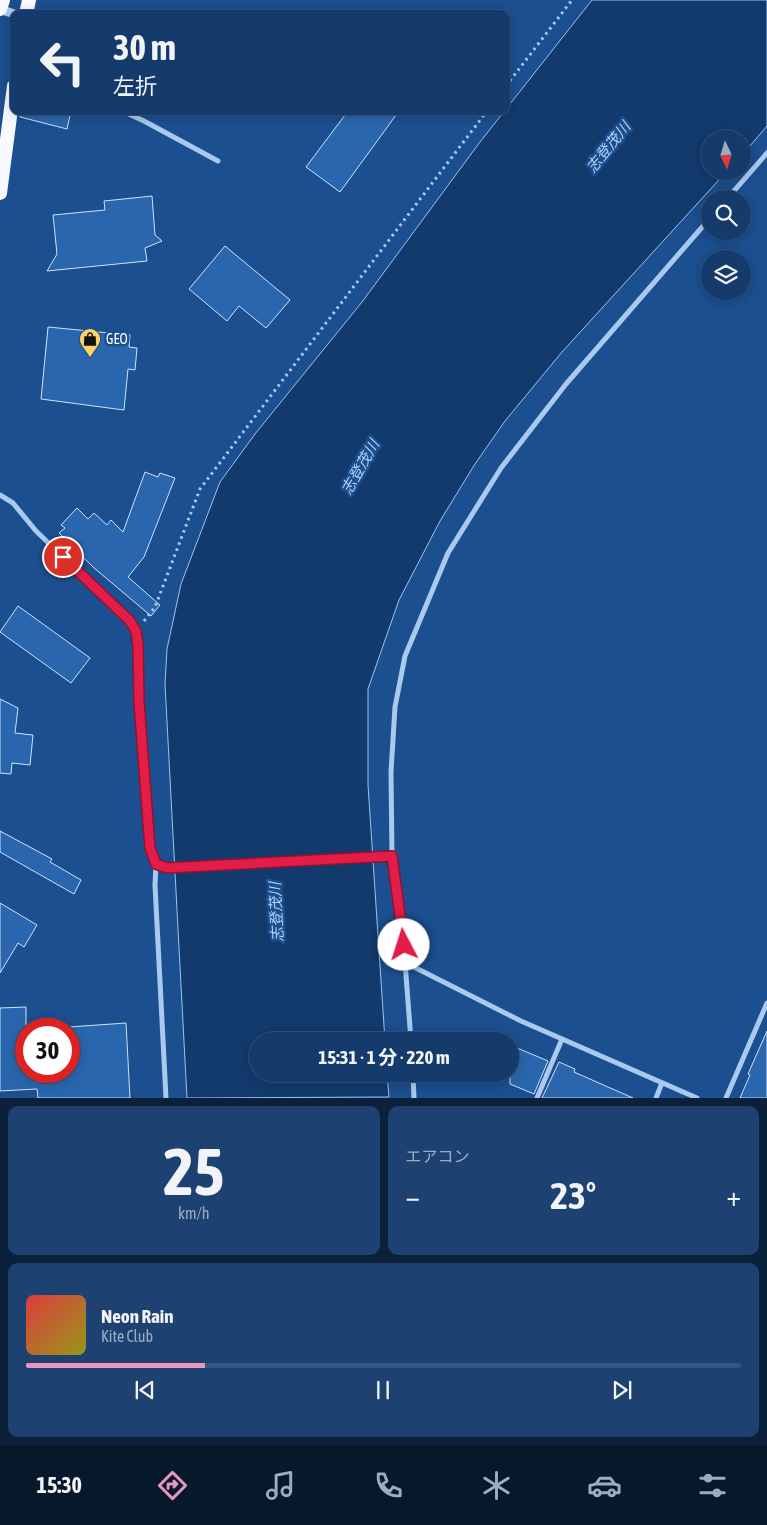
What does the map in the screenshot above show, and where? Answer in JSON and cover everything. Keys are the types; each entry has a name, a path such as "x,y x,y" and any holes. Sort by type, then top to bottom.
{"highway":[{"path":"0,9 3,0"},
{"path":"0,193 10,115"}],"street":[{"path":"131,115 218,161"},
{"path":"735,190 767,153"},
{"path":"410,1032 401,909 392,856 391,772 395,707 405,656 448,553 501,468 566,384 701,228"},
{"path":"0,495 13,503 36,531 130,621 136,631 138,694 150,848 156,864 155,885 166,1098"},
{"path":"156,864 167,868 392,856"},
{"path":"406,963 521,1021 697,1098"},
{"path":"726,1098 767,1003"},
{"path":"537,1098 562,1039"},
{"path":"413,1082 414,1098"},
{"path":"656,1098 662,1083"}],"path":[{"path":"510,81 572,0"},
{"path":"136,631 155,607 200,489 484,115"}],"water":[{"name":"志登茂川","path":"592,0 767,0 767,126 751,145 751,130 701,130 701,180 719,180 710,190 701,190 701,200 562,352 505,421 475,464 440,521 399,600 368,689 368,785 384,1032 249,1032 249,1082 388,1082 389,1097 187,1098 165,684 167,649 181,584 220,482 255,434 362,302 501,115 510,115 510,104"}],"building":[{"path":"20,115 70,115 67,129 20,117"},
{"path":"345,115 396,115 340,192 306,167"},
{"path":"152,196 155,235 162,241 145,248 147,261 47,271 57,254 53,215 105,210 104,201"},
{"path":"225,246 290,300 266,328 239,306 227,321 189,289"},
{"name":"GEO","path":"48,327 130,335 129,347 137,348 135,370 128,369 124,410 41,399"},
{"path":"145,472 158,477 160,473 175,478 144,557 128,577 160,605 151,616 93,567 59,533 65,528 61,525 77,508 88,519 94,513 107,525 111,520 123,532"},
{"path":"18,606 90,658 71,683 0,632"},
{"path":"0,699 18,708 15,733 33,735 30,765 12,763 11,774 0,773"},
{"path":"0,831 52,859 50,862 81,880 74,894 0,852"},
{"path":"0,903 37,925 24,947 18,943 0,973"},
{"path":"26,1007 26,1018 15,1018 15,1083 80,1083 80,1026 126,1023 130,1098 38,1098 37,1089 0,1091 0,1008"},
{"path":"767,1031 767,1098 740,1098 750,1075 748,1074"},
{"path":"519,1049 548,1061 534,1094 510,1084 510,1082 519,1082"},
{"path":"559,1062 575,1069 574,1072 633,1098 542,1098"}],"place":[{"name":"GEO","path":"90,358"}],"route":[{"path":"63,557 130,621 136,631 139,702 150,848 156,864 167,868 392,856 401,909 404,945"}]}
